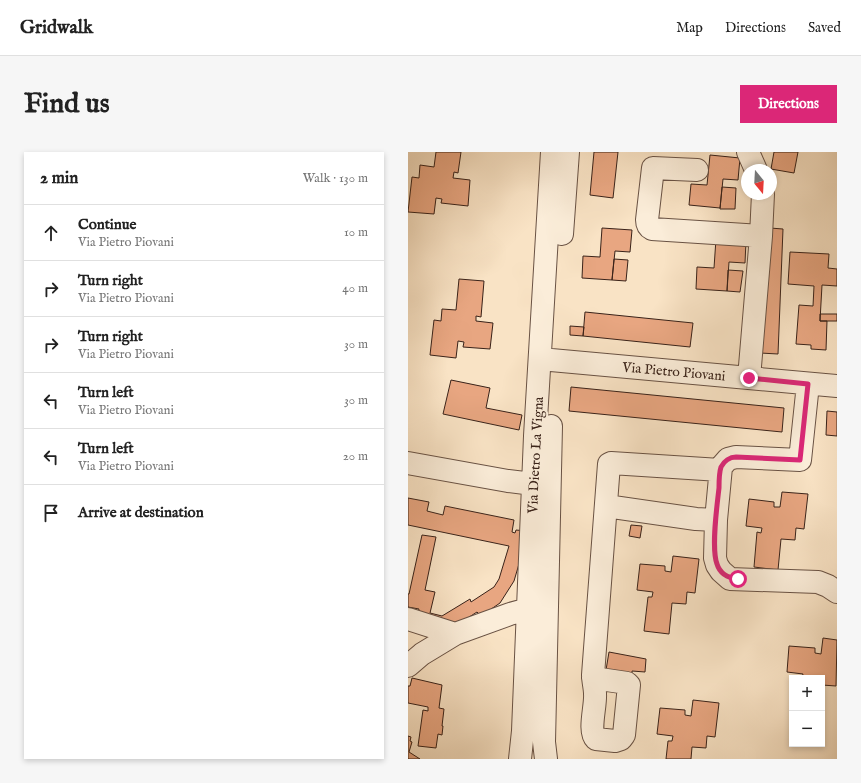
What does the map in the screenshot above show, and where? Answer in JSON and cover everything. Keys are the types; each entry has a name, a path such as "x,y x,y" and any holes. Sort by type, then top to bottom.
{"street":[{"name":"Via Dietro La Vigna","path":"546,759 544,736 550,441 547,359 552,152"},
{"name":"Via Dietro La Vigna","path":"520,759 523,735 533,484 568,152"},
{"path":"748,152 753,164"},
{"path":"697,170 653,168 647,220 647,225 649,228 761,236"},
{"path":"749,378 763,200"},
{"name":"Via Pietro Piovani","path":"547,359 837,386"},
{"path":"808,384 800,460 732,457 723,464 720,470 715,558 721,571 730,579 818,582 823,583 837,592"},
{"path":"408,463 533,484"},
{"path":"593,678 610,463 720,470"},
{"path":"606,506 696,519 716,520"},
{"path":"408,666 422,654 455,634 528,609"},
{"path":"408,619 455,634"}],"building":[{"path":"436,152 461,152 458,173 454,172 453,178 470,180 468,206 441,203 442,199 436,198 434,214 408,212 412,177 419,178 420,165 434,167"},
{"path":"594,152 618,152 613,198 590,195"},
{"path":"774,152 798,152 794,173 777,170 777,164 772,164"},
{"path":"710,155 740,158 738,180 723,179 720,208 689,205 691,184 707,185"},
{"path":"722,187 736,188 735,209 720,209"},
{"path":"602,228 632,230 630,252 615,251 612,280 582,278 583,256 600,257"},
{"path":"770,228 783,229 778,354 760,353"},
{"path":"716,239 746,241 745,263 729,262 727,291 696,289 697,267 714,268"},
{"path":"790,252 829,254 828,268 837,269 837,286 822,285 820,321 827,321 826,350 811,349 811,345 796,344 799,305 813,306 814,286 788,284"},
{"path":"614,259 628,260 626,281 612,280"},
{"path":"728,270 743,271 740,292 727,291"},
{"path":"459,279 484,281 481,317 476,316 476,321 493,323 490,349 463,347 464,342 458,341 456,358 430,355 434,320 441,321 442,309 456,310"},
{"path":"585,312 693,323 690,347 583,336"},
{"path":"820,314 837,314 837,321 820,321"},
{"path":"570,326 584,327 583,336 570,335"},
{"path":"451,380 490,388 486,408 522,415 519,430 443,414"},
{"path":"571,387 784,408 782,432 569,411"},
{"path":"827,411 837,412 837,436 826,435"},
{"path":"782,492 808,494 804,529 796,528 795,540 781,539 778,570 754,567 757,532 761,533 762,528 746,526 749,499 774,502 774,507 780,507"},
{"path":"408,498 429,502 427,511 443,515 445,506 514,520 512,532 515,533 516,530 526,531 514,581 500,603 481,616 477,612 452,628 416,620 419,609 408,607 408,594 422,535 436,537 425,590 435,592 430,613 442,616 470,599 471,602 494,587 499,579 509,546 408,525"},
{"path":"631,525 642,526 640,538 629,536"},
{"path":"673,556 699,559 695,593 687,592 686,604 672,603 669,634 644,631 648,597 652,597 653,592 637,590 640,564 665,566 665,571 671,572"},
{"path":"823,638 837,640 836,686 825,685 825,675 803,675 787,672 789,646 815,648 815,653 821,654"},
{"path":"609,652 646,659 645,672 632,671 632,674 606,670"},
{"path":"412,678 442,685 439,708 444,709 443,726 442,735 438,734 436,748 418,746 423,710 428,711 428,707 408,703 408,686 410,686"},
{"path":"693,700 719,703 715,737 707,736 706,748 692,747 691,759 666,759 668,741 672,741 673,736 657,734 660,708 685,710 685,715 691,716"},
{"path":"408,736 411,737 410,741 412,742 409,752 420,759 408,759"}],"route":[{"path":"738,579 730,579 721,571 717,565 714,553 721,467 728,459 732,457 800,460 808,384 749,378"}]}
